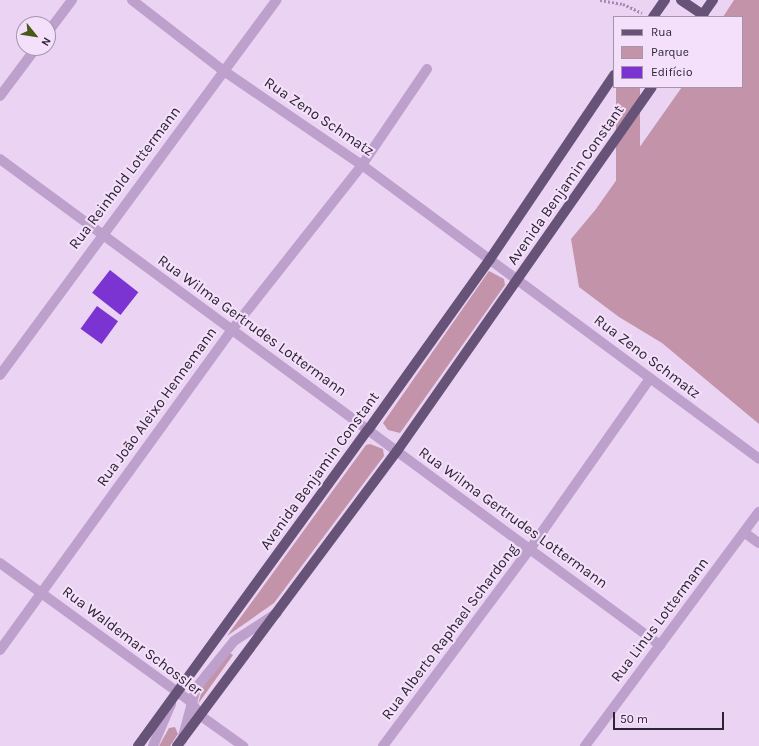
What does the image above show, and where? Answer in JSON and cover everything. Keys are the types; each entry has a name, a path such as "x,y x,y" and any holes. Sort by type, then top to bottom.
{"main road":[{"path":"649,15 665,0"},
{"path":"681,0 702,16 713,0"},
{"name":"Avenida Benjamin Constant","path":"138,746 368,430 490,259 613,76"},
{"name":"Avenida Benjamin Constant","path":"180,743 396,451 518,280 651,88"}],"street":[{"path":"56,21 72,0"},
{"name":"Rua Zeno Schmatz","path":"132,0 224,71 362,164 490,259"},
{"name":"Rua Reinhold Lottermann","path":"0,375 102,234 276,0"},
{"path":"0,96 30,56"},
{"name":"Rua João Aleixo Hennemann","path":"0,650 231,330 362,164 427,69"},
{"name":"Rua Wilma Gertrudes Lottermann","path":"0,159 660,645"},
{"name":"Avenida Benjamin Constant","path":"490,259 518,280"},
{"name":"Rua Zeno Schmatz","path":"518,280 759,459"},
{"name":"Rua Alberto Raphael Schardong","path":"383,746 530,549 650,378"},
{"name":"Rua Linus Lottermann","path":"585,746 759,512"},
{"path":"745,532 759,543"},
{"name":"Rua Waldemar Schossler","path":"0,563 42,592 175,696 191,702 201,716 243,746"},
{"name":"Avenida Benjamin Constant","path":"180,743 196,688 224,650 247,631 277,612"},
{"name":"Avenida Benjamin Constant","path":"153,746 175,696"}],"path":[{"path":"600,0 623,4 649,15"}],"green space":[{"path":"734,0 759,0 759,424 662,343 619,317 579,287 571,239 596,209 681,88 743,88 743,16 724,16"},
{"path":"616,88 640,88 640,291 616,291"},
{"path":"489,271 504,279 505,285 400,433 388,430 383,423"},
{"path":"370,444 383,449 384,456 274,603 227,636 366,445"},
{"path":"228,652 233,655 198,704 204,684"},
{"path":"175,727 178,734 170,746 159,746 169,728"}],"building":[{"path":"110,270 138,292 121,315 92,293"},
{"path":"97,306 118,321 102,344 81,329"}]}
